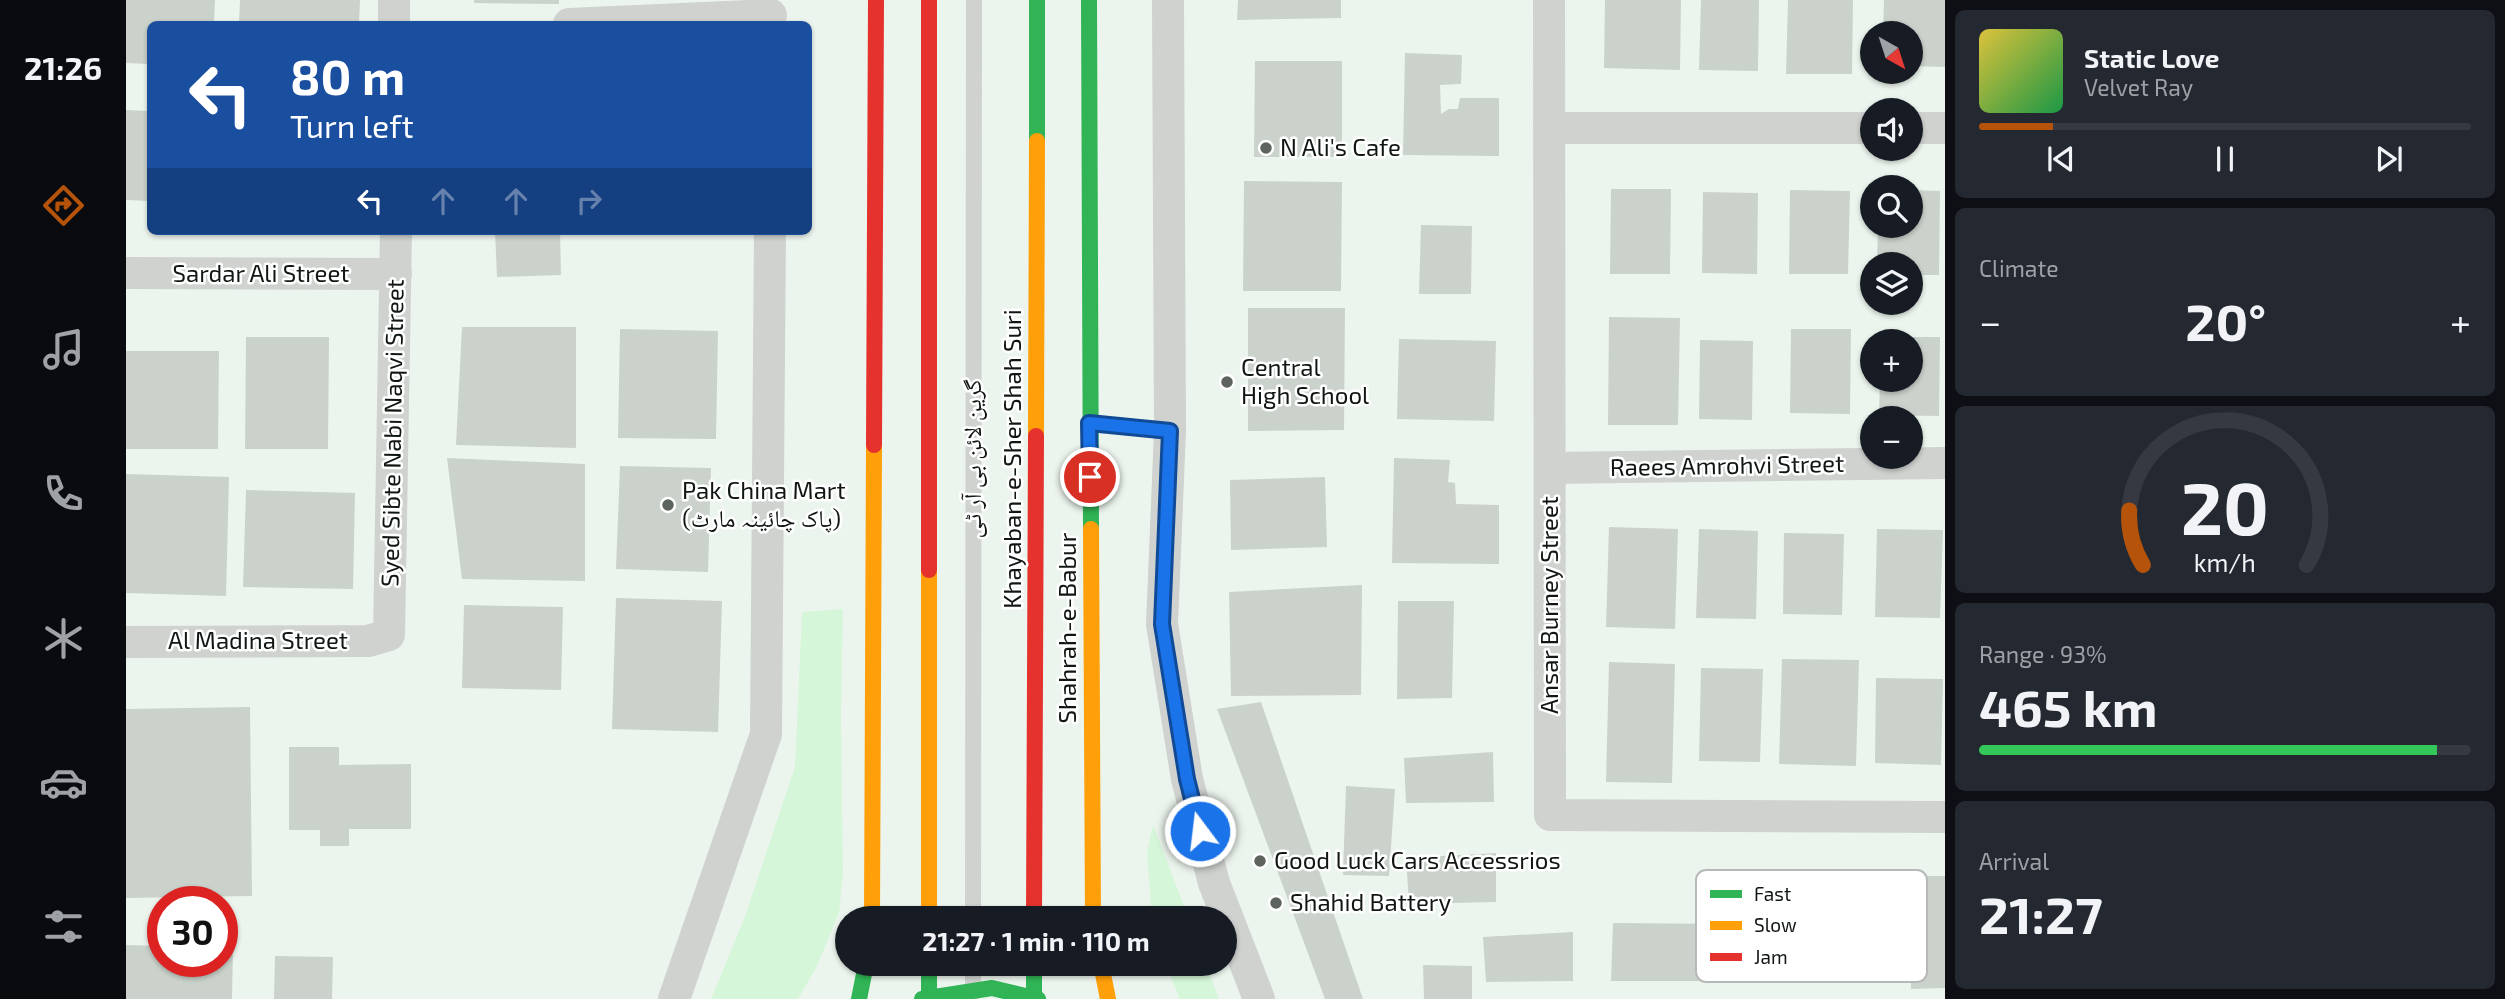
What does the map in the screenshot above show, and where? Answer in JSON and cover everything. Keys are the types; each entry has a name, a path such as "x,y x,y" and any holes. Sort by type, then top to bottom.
{"main road":[{"path":"872,906 876,0"},
{"path":"929,0 929,906"},
{"name":"Khayaban-e-Sher Shah Suri","path":"1034,906 1037,0"},
{"name":"Shahrah-e-Babur","path":"1089,0 1093,906"},
{"path":"859,999 864,976"},
{"path":"929,976 929,999"},
{"path":"922,999 992,988 1036,999 1035,976"},
{"path":"1103,976 1108,999"}],"street":[{"path":"394,0 394,21"},
{"path":"1168,0 1170,431 1162,624 1190,792 1214,883 1259,999"},
{"name":"Ansar Burney Street","path":"1549,0 1550,815 1945,817"},
{"path":"624,21 771,13"},
{"path":"1549,128 1860,128"},
{"path":"1923,128 1945,128"},
{"name":"Syed Sibte Nabi Naqvi Street","path":"389,635 396,235"},
{"path":"674,999 766,734 770,235"},
{"name":"Sardar Ali Street","path":"126,273 396,274"},
{"name":"Raees Amrohvi Street","path":"1550,468 1945,463"},
{"name":"Al Madina Street","path":"126,642 368,641 389,635"}],"lane":[{"name":"گرین لائن بی آر ٹی","path":"973,906 974,0"},
{"path":"1089,423 1170,431"},
{"path":"973,976 973,999"}],"green space":[{"path":"843,609 843,875 840,906 835,906 835,923 816,968 798,999 711,999 744,919 795,767 802,612"},
{"path":"1153,825 1184,906 1151,906 1147,852"},
{"path":"1170,976 1210,976 1219,999 1180,999"}],"building":[{"path":"126,0 215,0 214,21 147,21 147,64 126,63"},
{"path":"240,0 360,0 359,21 239,21"},
{"path":"474,0 559,0 559,4 474,3"},
{"path":"1238,0 1341,0 1341,18 1237,20"},
{"path":"1605,0 1681,0 1680,70 1604,68"},
{"path":"1701,0 1759,0 1758,71 1699,70"},
{"path":"1788,0 1853,0 1852,74 1786,74"},
{"path":"1884,0 1945,0 1945,67 1923,66 1923,21 1883,21"},
{"path":"1405,53 1462,55 1461,84 1440,85 1441,114 1449,109 1458,109 1460,98 1499,98 1499,156 1403,155"},
{"path":"1255,61 1342,61 1342,157 1254,157"},
{"path":"126,110 147,111 147,201 126,200"},
{"path":"1244,181 1342,182 1341,291 1243,291"},
{"path":"1611,189 1671,189 1670,274 1610,274"},
{"path":"1790,190 1850,191 1848,274 1789,274"},
{"path":"1923,190 1940,191 1939,275 1923,275 1923,252 1877,252 1878,238 1923,238"},
{"path":"1703,192 1758,193 1757,274 1702,273"},
{"path":"1421,225 1472,226 1471,294 1419,294"},
{"path":"495,235 560,235 561,275 497,277"},
{"path":"1248,308 1345,308 1344,430 1248,431"},
{"path":"1609,317 1680,318 1678,425 1608,425"},
{"path":"462,327 576,327 576,448 456,445"},
{"path":"620,329 718,331 716,439 618,438"},
{"path":"1791,329 1851,329 1850,414 1790,413"},
{"path":"246,337 329,337 328,449 245,449"},
{"path":"1923,337 1940,337 1939,416 1923,416 1923,406 1879,406 1880,392 1923,392"},
{"path":"1399,339 1496,341 1494,421 1397,419"},
{"path":"1700,340 1753,341 1752,420 1699,419"},
{"path":"126,351 219,351 218,449 126,449"},
{"path":"447,458 585,464 585,581 462,579"},
{"path":"1394,458 1450,460 1448,482 1455,483 1456,504 1499,505 1499,564 1392,563"},
{"path":"620,466 711,468 708,572 616,569"},
{"path":"126,474 229,477 226,596 126,593"},
{"path":"1325,477 1327,547 1231,550 1230,480"},
{"path":"246,490 355,493 353,589 243,587"},
{"path":"1609,527 1678,529 1675,629 1606,627"},
{"path":"1699,529 1758,531 1756,619 1696,618"},
{"path":"1877,529 1943,530 1940,618 1875,617"},
{"path":"1784,533 1844,534 1842,615 1783,614"},
{"path":"1362,585 1361,695 1231,696 1229,592"},
{"path":"616,598 722,601 718,732 612,729"},
{"path":"1398,601 1454,601 1452,698 1397,699"},
{"path":"464,605 563,607 561,690 462,688"},
{"path":"1782,659 1859,660 1856,766 1779,764"},
{"path":"1609,662 1675,664 1672,783 1606,782"},
{"path":"1701,668 1763,669 1760,762 1699,761"},
{"path":"1876,678 1943,679 1941,765 1875,763"},
{"path":"1261,702 1363,999 1325,999 1217,709"},
{"path":"250,707 252,896 238,896 238,886 147,886 147,898 126,898 126,709"},
{"path":"289,747 339,747 339,765 411,764 411,829 349,829 349,846 320,846 320,830 289,830"},
{"path":"1493,752 1494,802 1406,803 1404,758"},
{"path":"1346,786 1395,789 1389,876 1343,875"},
{"path":"1496,853 1496,902 1409,904 1406,858"},
{"path":"1927,876 1945,876 1945,988 1911,989 1911,982 1927,982"},
{"path":"1613,923 1696,924 1696,981 1611,981"},
{"path":"1573,932 1573,981 1486,982 1483,937"},
{"path":"126,945 147,946 147,977 232,977 232,999 126,999"},
{"path":"275,956 333,957 332,999 274,999"},
{"path":"1423,965 1472,966 1472,999 1424,999"}],"traffic: fast":[{"path":"1037,0 1037,141"},
{"path":"1089,0 1091,529"},
{"path":"859,999 864,976"},
{"path":"929,976 929,999"},
{"path":"1034,976 1034,999"},
{"path":"922,999 992,988 1038,999"}],"traffic: slow":[{"path":"1036,436 1037,141"},
{"path":"872,906 874,445"},
{"path":"1091,529 1093,906"},
{"path":"929,570 929,906"},
{"path":"1103,976 1108,999"}],"traffic: jam":[{"path":"874,445 876,0"},
{"path":"929,0 929,570"},
{"path":"1034,906 1036,436"}],"place":[{"name":"N Ali's Cafe","path":"1266,148"},
{"name":"Central High School","path":"1227,382"},
{"name":"Pak China Mart (پاک چائینہ مارٹ)","path":"668,505"},
{"name":"Good Luck Cars Accessrios","path":"1260,861"},
{"name":"Shahid Battery","path":"1276,903"}],"route":[{"path":"1090,477 1089,423 1170,431 1162,624 1187,779 1200,831"}]}
